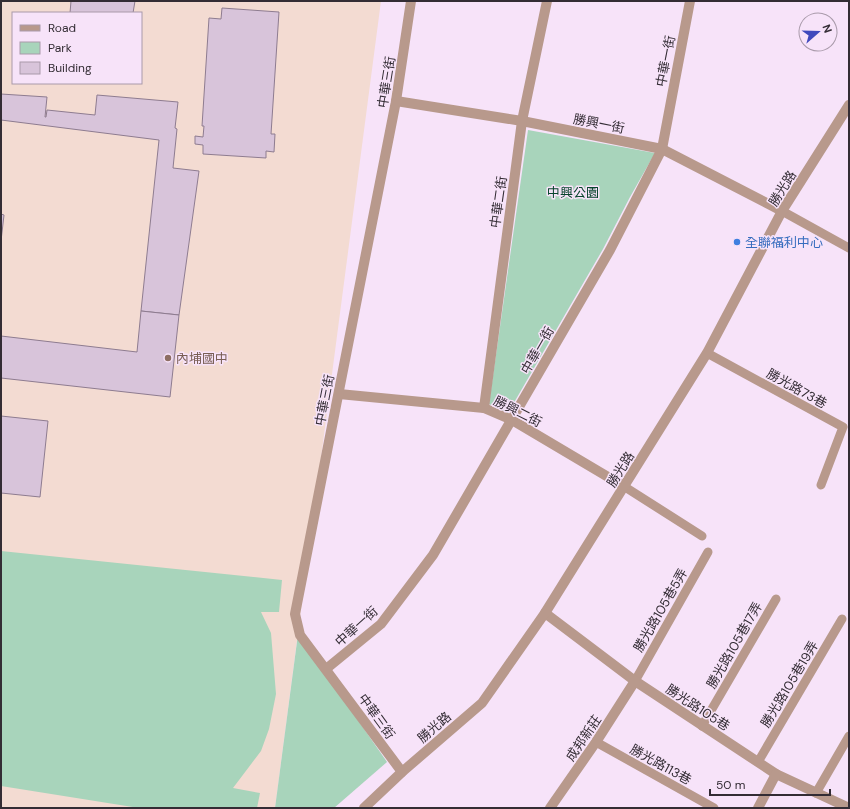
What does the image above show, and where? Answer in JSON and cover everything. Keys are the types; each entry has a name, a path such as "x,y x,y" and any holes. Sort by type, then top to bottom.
{"street":[{"name":"中華三街","path":"402,772 300,635 295,614 396,101 411,1"},
{"name":"中華二街","path":"484,408 522,121 547,1"},
{"name":"中華一街","path":"326,668 381,624 432,555 610,250 662,149 690,1"},
{"name":"勝興一街","path":"396,101 522,121 662,149 782,211"},
{"name":"勝光路","path":"364,808 402,772 482,703 545,613 625,487 707,353 782,211 849,105"},
{"name":"勝興二街","path":"338,394 484,408 512,420 625,487"},
{"name":"勝光路105巷","path":"545,613 635,682 776,774 848,807"},
{"name":"成邦新莊","path":"550,808 596,742 635,682"},
{"path":"758,808 776,774"}],"lane":[{"path":"782,211 849,248"},
{"name":"勝光路73巷","path":"707,353 843,427 821,485"},
{"path":"625,487 702,536"},
{"name":"勝光路105巷5弄","path":"635,682 708,552"},
{"name":"勝光路105巷17弄","path":"702,726 776,599"},
{"name":"勝光路105巷19弄","path":"758,762 842,619"},
{"path":"816,793 849,736"},
{"name":"勝光路113巷","path":"596,742 714,808"}],"shaded area":[{"name":"內埔國中","path":"1,1 381,1 275,808 1,808"}],"green space":[{"name":"中興公園","path":"528,130 655,153 603,249 508,413 489,404"},
{"path":"1,551 282,580 279,612 261,612 271,633 276,694 269,729 261,751 233,788 260,793 257,808 139,808 1,786"},
{"path":"298,634 387,762 334,808 275,808"}],"building":[{"path":"71,1 135,1 133,12 70,12"},
{"path":"222,8 279,12 271,134 275,134 274,152 266,151 266,158 203,154 203,145 195,144 195,136 203,137 204,126 202,126 209,18 221,19"},
{"path":"1,94 47,97 45,117 47,110 95,115 97,95 178,102 173,168 199,171 179,315 141,311 159,140 1,120"},
{"path":"1,214 4,215 1,241"},
{"path":"141,311 179,315 170,397 1,378 1,336 137,352"},
{"path":"1,416 48,421 40,497 1,493"}],"place":[{"name":"全聯福利中心","path":"737,242"},
{"name":"內埔國中","path":"168,358"}]}
